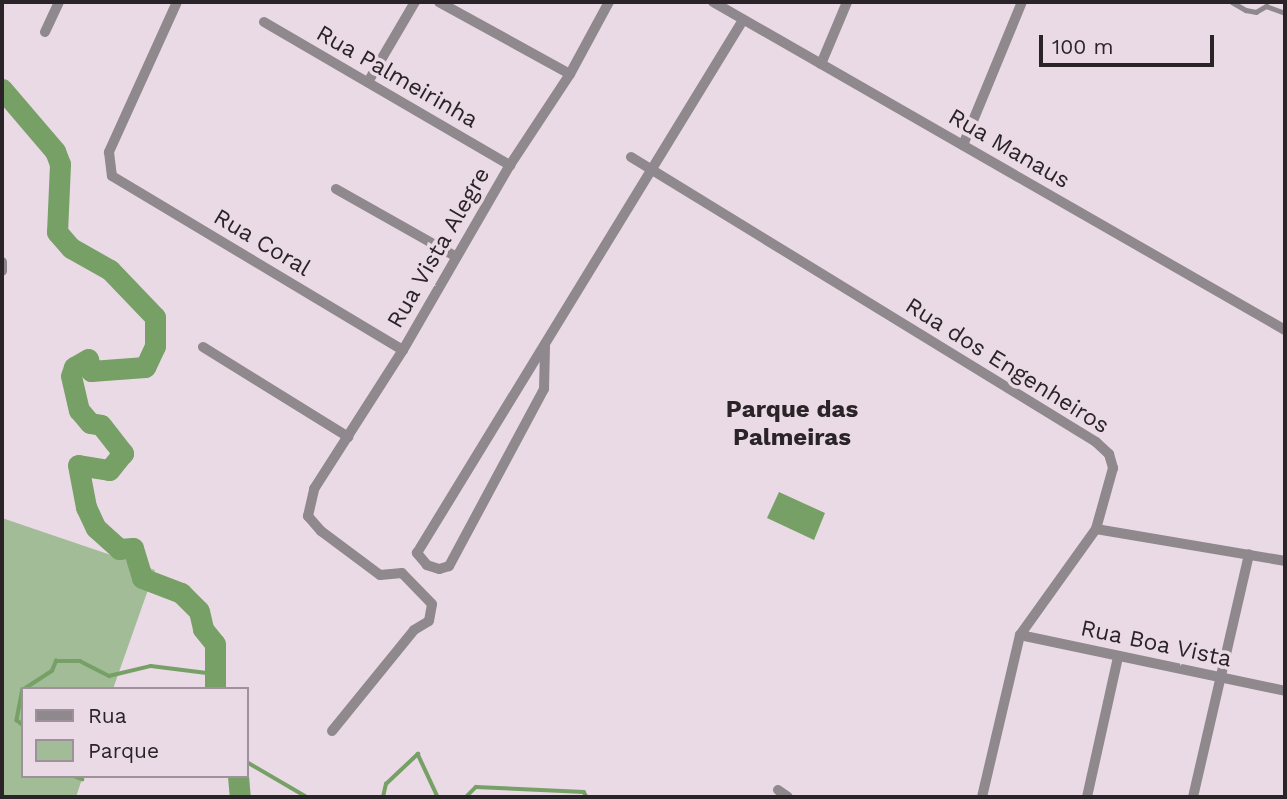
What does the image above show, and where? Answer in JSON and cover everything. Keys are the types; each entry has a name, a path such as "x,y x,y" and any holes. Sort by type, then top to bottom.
{"street":[{"path":"45,32 59,2"},
{"name":"Rua Coral","path":"177,2 109,152 108,164 112,176 403,350"},
{"path":"368,82 415,2"},
{"path":"439,2 570,74"},
{"name":"Rua Vista Alegre","path":"332,731 414,630 429,621 432,604 402,573 380,575 342,550 308,516 314,489 403,350 455,256 510,165 570,74 609,2"},
{"name":"Rua Manaus","path":"713,2 1285,330"},
{"path":"821,64 847,2"},
{"path":"963,145 1022,2"},
{"path":"545,346 544,389 449,566 439,569 427,565 416,553 743,20"},
{"name":"Rua Palmeirinha","path":"264,22 510,165"},
{"name":"Rua dos Engenheiros","path":"631,157 1096,442 1109,454 1113,468 1096,529"},
{"path":"336,189 455,256"},
{"path":"2,262 2,271"},
{"path":"203,347 348,437"},
{"path":"982,797 1020,635 1096,529 1285,561"},
{"path":"1193,797 1218,677 1249,554"},
{"name":"Rua Boa Vista","path":"1020,635 1285,691"},
{"path":"1087,797 1118,657"},
{"path":"778,790 788,797"}],"lane":[{"path":"1233,2 1246,10 1256,12 1266,6 1285,13"}],"green space":[{"path":"2,518 155,570 114,687 21,687 21,778 82,778 76,797 2,797"}],"shaded area":[{"path":"779,492 825,513 814,540 767,518"}],"waterway":[{"path":"2,89 55,151 60,164 57,232 71,248 110,270 155,317 155,346 145,367 91,371 88,359 74,367 71,376 79,410 90,423 101,425 123,453 109,470 78,465 86,507 96,528 119,549 133,548 142,578 181,593 199,611 203,629 215,644 215,687"},
{"path":"27,687 52,671 56,661 80,661 109,676 151,666 215,674"},
{"path":"21,699 17,720 21,723"},
{"path":"383,797 386,784 418,754 438,797"},
{"path":"248,763 307,797"},
{"path":"238,778 240,797"},
{"path":"466,797 476,787 584,792 587,797"}],"district":[{"name":"Parque das Palmeiras","path":"792,424"}]}
